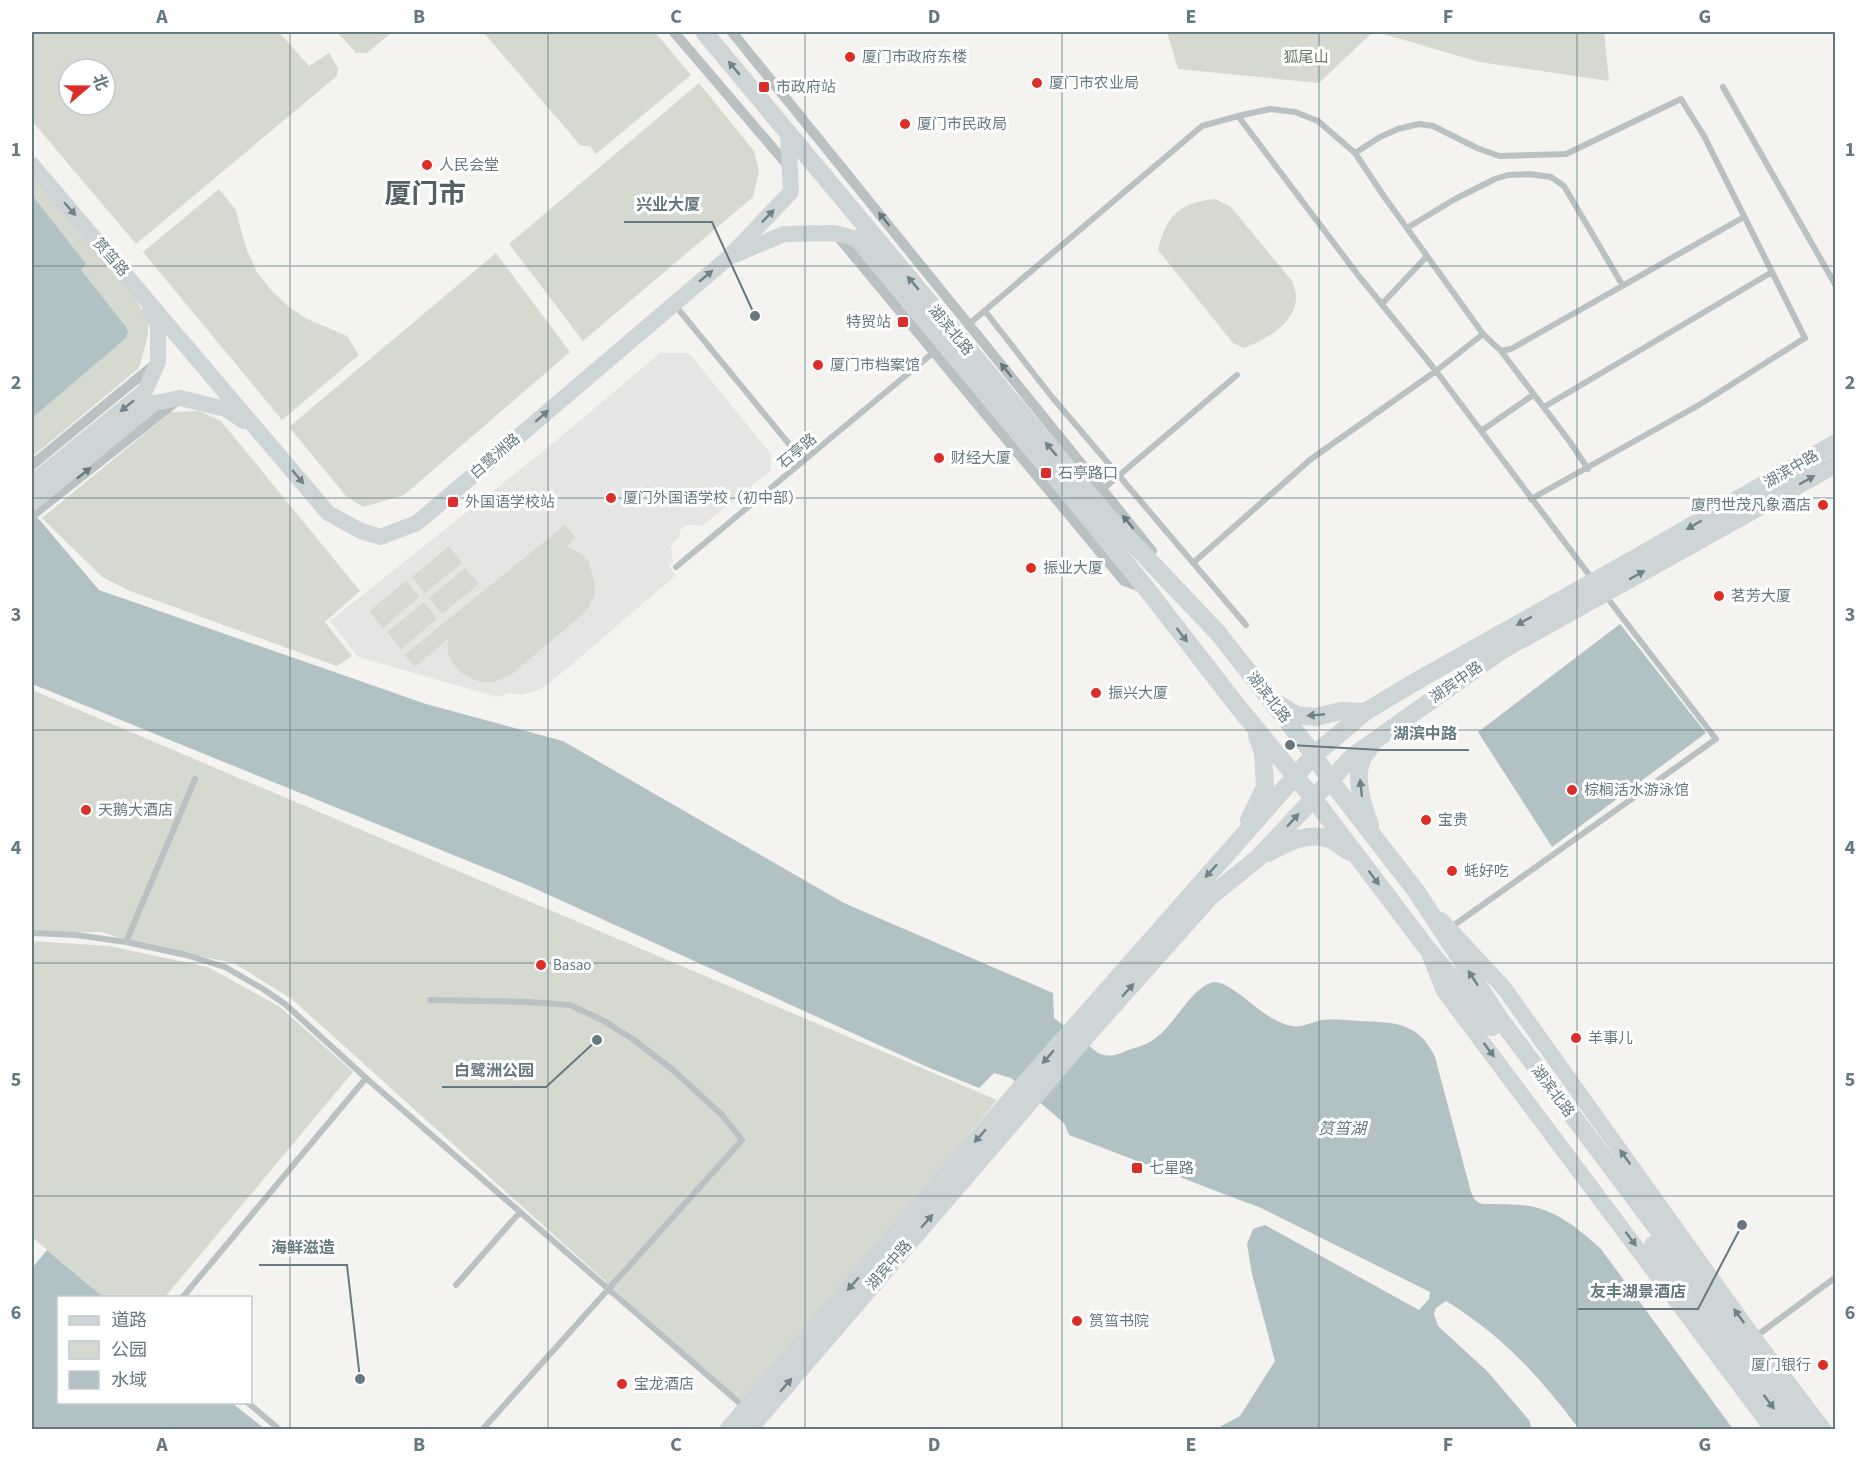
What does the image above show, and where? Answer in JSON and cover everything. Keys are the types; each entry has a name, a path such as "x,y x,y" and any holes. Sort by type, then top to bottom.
{"main road":[{"name":"湖滨北路","path":"704,32 1108,517 1218,633 1271,700 1416,891 1500,1019 1808,1430"},
{"name":"白鹭洲路","path":"191,351 328,513 362,531 380,537 417,523 728,258 791,192 788,133"},
{"name":"筼筜路","path":"32,165 191,351"},
{"name":"白鹭洲路","path":"728,258 784,234 834,233 858,239"},
{"name":"湖滨北路","path":"858,239 1146,588 1253,725 1314,798 1426,947 1480,1011 1744,1346 1790,1430"},
{"path":"32,483 145,391 158,362 158,325 132,282"},
{"name":"白鹭洲路","path":"33,507 154,403 180,398 226,409 260,432"},
{"name":"湖滨中路","path":"1084,1028 1238,842 1314,755 1365,712 1420,679 1599,588 1836,443"},
{"name":"湖宾中路","path":"728,1430 751,1418 1084,1028 1210,897 1258,858 1353,756 1501,651 1599,588 1836,464"},
{"path":"1271,700 1296,715 1316,717 1341,711 1365,712"},
{"path":"1238,842 1265,788 1263,752 1253,725"},
{"path":"1374,838 1364,810 1360,786 1361,761 1375,741"},
{"path":"1258,858 1287,843 1310,835 1329,839 1359,858"},
{"path":"1416,891 1504,988 1744,1346 1824,1430"},
{"path":"1426,947 1444,991 1773,1430"}],"street":[{"path":"674,32 791,170"},
{"path":"732,32 1218,633"},
{"path":"1724,87 1836,286"},
{"path":"1355,153 1380,137 1398,129 1419,124 1433,126 1477,148 1499,156 1566,154 1681,99 1704,136 1805,338 1699,405 1531,500"},
{"path":"969,324 1202,126 1270,109 1295,112 1318,121 1355,153 1484,334 1544,407 1588,469"},
{"path":"1238,116 1436,371 1531,500 1716,739 1450,929"},
{"path":"1407,228 1455,199 1495,179 1508,175 1529,174 1551,177 1564,186 1623,286"},
{"path":"1500,351 1511,349 1744,216"},
{"path":"834,233 1124,581 1146,588"},
{"path":"1382,304 1427,256"},
{"path":"1544,407 1772,272"},
{"path":"674,303 803,461"},
{"path":"985,311 1052,397 1246,624"},
{"path":"1193,563 1311,459 1436,371 1484,334"},
{"name":"石亭路","path":"676,567 934,352"},
{"path":"32,465 158,362"},
{"path":"1102,490 1237,375"},
{"path":"1481,431 1533,395"},
{"path":"126,942 195,779"},
{"path":"32,933 76,935 126,942 186,955 225,968 285,1004 751,1418"},
{"path":"430,1000 570,1005 604,1021 634,1040 673,1070 722,1115 742,1140 482,1430"},
{"path":"184,1296 366,1078"},
{"path":"456,1285 520,1212"},
{"path":"1744,1346 1836,1276"},
{"path":"249,1404 280,1430"}],"shaded area":[{"name":"厦门外国语学校（初中部）","path":"660,353 689,353 771,454 771,470 702,526 687,525 680,530 679,537 671,546 673,562 669,566 676,575 541,689 522,695 510,693 497,697 358,657 330,621 557,440"}],"green space":[{"path":"32,32 279,32 309,66 329,53 338,68 337,76 136,244 32,121"},
{"path":"337,32 392,32 367,53 356,53"},
{"path":"483,32 655,32 691,75 596,154 590,146 581,146"},
{"name":"狐尾山","path":"1167,32 1373,32 1319,83 1178,69"},
{"path":"1377,32 1604,32 1609,81 1479,62"},
{"path":"699,83 754,151 759,171 753,197 583,341 509,244"},
{"path":"32,175 130,289 148,320 148,335 139,368 32,457"},
{"path":"219,189 236,210 247,250 257,272 271,290 289,307 307,319 347,336 359,355 282,420 143,252"},
{"path":"1215,199 1231,207 1292,281 1296,293 1295,305 1286,322 1262,340 1244,348 1233,343 1158,250 1166,228 1176,213 1192,204"},
{"path":"496,253 570,352 404,495 363,507 346,496 289,427"},
{"path":"199,411 221,421 360,591 325,622 352,656 337,666 130,591 102,577 42,518 171,412"},
{"path":"565,525 576,538 567,546 589,562 595,585 594,596 588,608 576,620 511,675 487,682 466,676 452,663 448,650 449,638 415,667 404,655"},
{"path":"449,546 462,563 425,593 412,577"},
{"path":"465,568 479,584 442,614 429,598"},
{"path":"406,581 419,597 383,628 369,611"},
{"path":"424,602 437,619 401,649 387,632"},
{"path":"32,690 997,1100 746,1408 293,1000 234,963 141,945 102,932 32,933"},
{"path":"32,941 109,946 208,967 280,1007 353,1072 166,1296 102,1296 32,1237"}],"water":[{"path":"32,195 86,264 81,270 128,332 126,338 32,418"},
{"name":"筼筜湖","path":"32,511 99,590 426,704 563,741 844,903 1053,993 1054,1018 1098,1053 1113,1055 1150,1042 1163,1031 1194,994 1214,982 1233,990 1273,1019 1291,1026 1336,1019 1383,1022 1413,1030 1429,1045 1435,1057 1471,1192 1476,1200 1484,1204 1521,1205 1544,1210 1574,1226 1601,1249 1733,1429 1579,1429 1519,1358 1503,1343 1446,1301 1436,1308 1434,1314 1438,1326 1488,1372 1529,1420 1532,1429 1216,1429 1240,1416 1275,1361 1252,1274 1247,1244 1253,1229 1265,1225 1419,1310 1429,1299 1430,1292 1261,1208 1069,1135 1064,1123 1011,1078 994,1073 979,1088 925,1066 527,885 32,684"},
{"name":"棕榈活水游泳馆","path":"1620,624 1706,733 1552,847 1478,732"},
{"path":"47,1250 102,1296 57,1296 57,1404 233,1404 265,1429 32,1429 32,1268"}],"place":[{"name":"厦门市政府东楼","path":"850,57"},
{"name":"厦门市农业局","path":"1037,83"},
{"name":"市政府站","path":"764,87"},
{"name":"厦门市民政局","path":"905,124"},
{"name":"人民会堂","path":"427,165"},
{"name":"兴业大厦","path":"755,316"},
{"name":"特贸站","path":"903,322"},
{"name":"厦门市档案馆","path":"818,365"},
{"name":"财经大厦","path":"939,458"},
{"name":"石亭路口","path":"1046,473"},
{"name":"厦门外国语学校（初中部）","path":"611,498"},
{"name":"外国语学校站","path":"453,502"},
{"name":"廈門世茂凡象酒店","path":"1823,505"},
{"name":"振业大厦","path":"1031,568"},
{"name":"茗芳大厦","path":"1719,596"},
{"name":"振兴大厦","path":"1096,693"},
{"name":"湖滨中路","path":"1290,745"},
{"name":"棕榈活水游泳馆","path":"1572,790"},
{"name":"天鹅大酒店","path":"86,810"},
{"name":"宝贵","path":"1426,820"},
{"name":"蚝好吃","path":"1452,871"},
{"name":"Basao","path":"541,965"},
{"name":"羊事儿","path":"1576,1038"},
{"name":"白鹭洲公园","path":"597,1040"},
{"name":"七星路","path":"1137,1168"},
{"name":"友丰湖景酒店","path":"1742,1225"},
{"name":"筼筜书院","path":"1077,1321"},
{"name":"厦门银行","path":"1823,1365"},
{"name":"海鲜滋造","path":"360,1379"},
{"name":"宝龙酒店","path":"622,1384"}],"district":[{"name":"厦门市","path":"425,194"}]}
